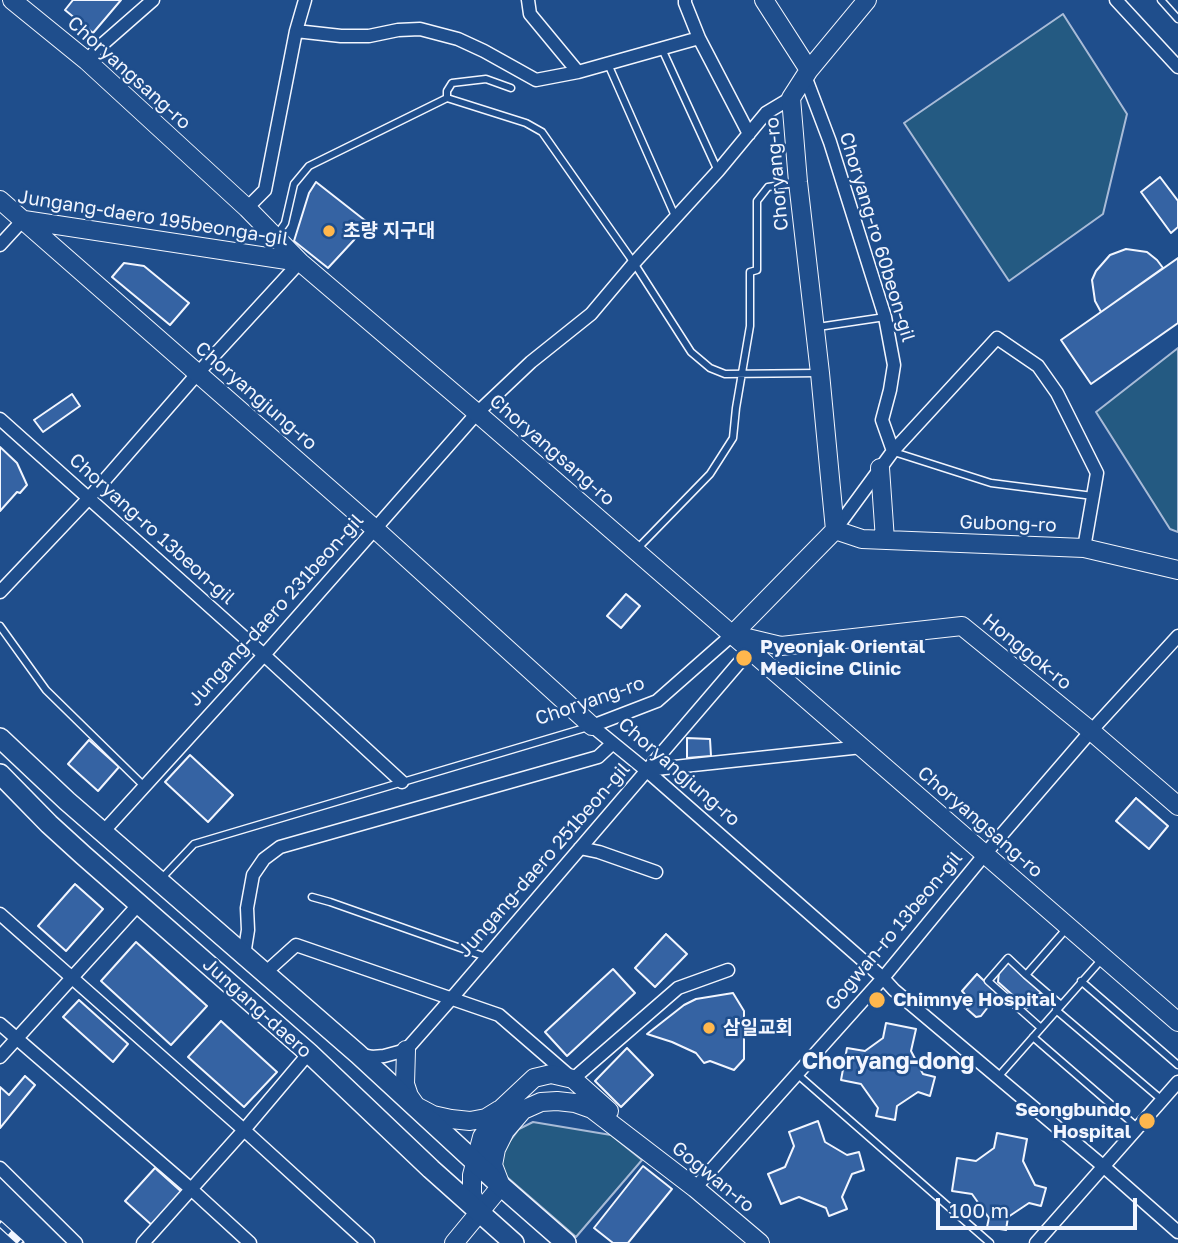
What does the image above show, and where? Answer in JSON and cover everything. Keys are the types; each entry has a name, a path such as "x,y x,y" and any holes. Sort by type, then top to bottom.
{"main road":[{"name":"Jungang-daero","path":"0,738 67,801 358,1054 500,1186 566,1243"},
{"name":"Jungang-daero","path":"0,774 49,824 309,1054 514,1243"}],"street":[{"name":"Choryangsang-ro","path":"12,0 87,61 247,208 300,262 1178,1022"},
{"path":"87,61 153,0"},
{"path":"528,0 530,14 578,72"},
{"path":"685,0 699,38 749,134"},
{"path":"764,0 807,73"},
{"name":"Choryang-ro","path":"592,726 657,701 732,635 835,530 791,98 807,73 867,0"},
{"path":"1116,0 1178,67"},
{"path":"247,208 265,190 302,1"},
{"path":"296,31 369,36 420,29 467,43 536,80 578,72 699,38"},
{"name":"Choryang-ro 60beon-gil","path":"807,73 885,317 894,365 882,420 893,451"},
{"name":"Jungang-daero 231beon-gil","path":"103,832 264,655 477,413 531,362 591,314 718,172 766,113 791,98"},
{"name":"Choryangjung-ro","path":"0,200 374,528 592,726 646,770 894,990 1178,1232"},
{"name":"Jungang-daero 195beonga-gil","path":"0,216 300,262"},
{"path":"0,245 23,220"},
{"path":"0,592 89,498 300,262"},
{"path":"835,530 893,451 997,338 1038,366 1057,393 1097,473 1084,548"},
{"name":"Choryang-ro 13beon-gil","path":"0,419 264,655 401,782"},
{"path":"880,468 885,540"},
{"name":"Gubong-ro","path":"835,530 862,539 1084,548 1178,570"},
{"name":"Honggok-ro","path":"732,635 781,646 962,626 1178,806"},
{"name":"Gogwan-ro 13beon-gil","path":"695,1188 883,978 1091,731 1178,636"},
{"name":"Jungang-daero 251beon-gil","path":"406,1049 750,650"},
{"path":"244,955 248,930 247,908 253,875 264,859 280,848 598,757 613,743"},
{"path":"646,770 862,747"},
{"path":"580,848 656,872"},
{"path":"0,1056 138,905"},
{"path":"0,914 368,1243"},
{"name":"Jungang-daero","path":"265,974 296,945 451,999"},
{"path":"573,1079 678,988 728,970"},
{"path":"451,999 499,1015 573,1079"},
{"path":"0,1024 250,1243"},
{"path":"358,1054 384,1056 406,1049 405,1084 409,1096 416,1106 433,1115 451,1119 470,1121 486,1118 502,1108 534,1078 551,1074 573,1079"},
{"path":"143,1243 309,1054"},
{"name":"Gogwan-ro","path":"573,1079 623,1125 639,1144"},
{"path":"1036,1243 1178,1082"},
{"name":"Gogwan-ro","path":"500,1186 493,1165 496,1149 505,1131 523,1110 541,1102 575,1102 592,1109 639,1144 760,1243"},
{"path":"479,1212 472,1194 472,1175 482,1137 502,1108"},
{"path":"0,1168 76,1243"},
{"path":"454,1243 500,1186"}],"lane":[{"path":"1161,0 1178,19"},
{"path":"662,49 718,172"},
{"path":"608,64 676,218"},
{"path":"447,98 447,91 452,83 486,79 510,88"},
{"path":"275,237 285,223 294,184 309,166 447,98 526,123 542,132 634,263 691,352 710,368 725,374 742,375 820,373"},
{"path":"636,551 710,474 733,438 750,326 750,272 757,270 757,201 768,187 798,183"},
{"path":"814,328 885,317"},
{"path":"893,451 991,483 1093,496"},
{"path":"0,626 46,690 144,786"},
{"name":"Choryang-ro","path":"160,880 194,845 592,726"},
{"path":"312,897 486,957"},
{"path":"1026,975 1069,927"},
{"path":"998,1077 1104,957"},
{"path":"1041,1028 988,981 1008,958 1059,1008 1162,1100"},
{"path":"1082,981 1178,1065"},
{"path":"1033,1037 1138,1128"},
{"path":"797,1074 990,1243"}],"shaded area":[{"path":"1063,14 1127,114 1103,214 1009,281 904,123"},
{"path":"1178,348 1178,532 1170,529 1096,412"},
{"path":"533,1122 611,1135 642,1160 576,1237 500,1171 503,1150 519,1129"}],"building":[{"path":"73,0 121,0 93,33 65,10"},
{"path":"1160,177 1178,201 1178,227 1171,233 1141,192"},
{"name":"초량 지구대","path":"316,182 367,222 328,268 294,241 309,193"},
{"path":"1126,249 1147,252 1163,268 1101,312 1095,301 1092,280 1110,255"},
{"path":"1178,258 1178,323 1091,384 1061,340"},
{"path":"124,263 144,266 189,303 170,325 112,277"},
{"path":"72,394 80,406 43,432 34,420"},
{"path":"0,447 17,463 27,485 0,511"},
{"path":"626,594 640,606 621,628 607,616"},
{"path":"687,738 710,739 711,756 687,758"},
{"path":"89,740 119,767 98,791 68,764"},
{"path":"190,755 233,795 208,822 165,782"},
{"path":"1136,798 1168,826 1149,849 1116,821"},
{"path":"75,884 103,909 66,951 38,926"},
{"path":"666,934 687,954 655,987 635,968"},
{"path":"136,942 207,1006 171,1045 101,981"},
{"path":"1008,961 1042,991 1027,1008 998,982 999,971"},
{"path":"613,969 635,993 567,1056 545,1032"},
{"path":"977,974 1004,1000 1002,1004 995,998 981,1016 976,1017 967,1009 973,1004 962,991"},
{"path":"733,993 744,1011 744,1059 734,1070 710,1061 704,1063 696,1053 647,1034 696,999"},
{"path":"79,1000 128,1044 113,1062 63,1017"},
{"path":"221,1021 277,1072 244,1107 188,1057"},
{"path":"886,1023 916,1029 911,1051 923,1074 935,1077 930,1096 918,1092 897,1106 895,1120 876,1116 878,1108 861,1084 841,1080 847,1048 865,1051 883,1038"},
{"path":"627,1048 653,1075 621,1107 595,1081"},
{"path":"25,1076 35,1085 0,1128 0,1087 9,1095"},
{"path":"818,1121 825,1142 847,1155 859,1152 864,1170 852,1174 842,1197 847,1209 829,1216 826,1208 799,1197 781,1204 768,1174 785,1167 794,1146 789,1132"},
{"path":"997,1133 1027,1139 1023,1161 1035,1185 1046,1188 1041,1206 1029,1203 1008,1217 1006,1230 987,1227 989,1218 972,1194 952,1191 957,1158 976,1161 994,1148"},
{"path":"643,1166 672,1189 628,1243 613,1243 594,1228"},
{"path":"155,1168 184,1194 154,1227 125,1201"}],"railway":[{"path":"0,1224 21,1243"}],"place":[{"name":"초량 지구대","path":"329,231"},
{"name":"Pyeonjak Oriental Medicine Clinic","path":"744,658"},
{"name":"Chimnye Hospital","path":"877,1000"},
{"name":"삼일교회","path":"709,1028"},
{"name":"Seongbundo Hospital","path":"1147,1121"}],"district":[{"name":"Choryang-dong","path":"888,1062"}]}
